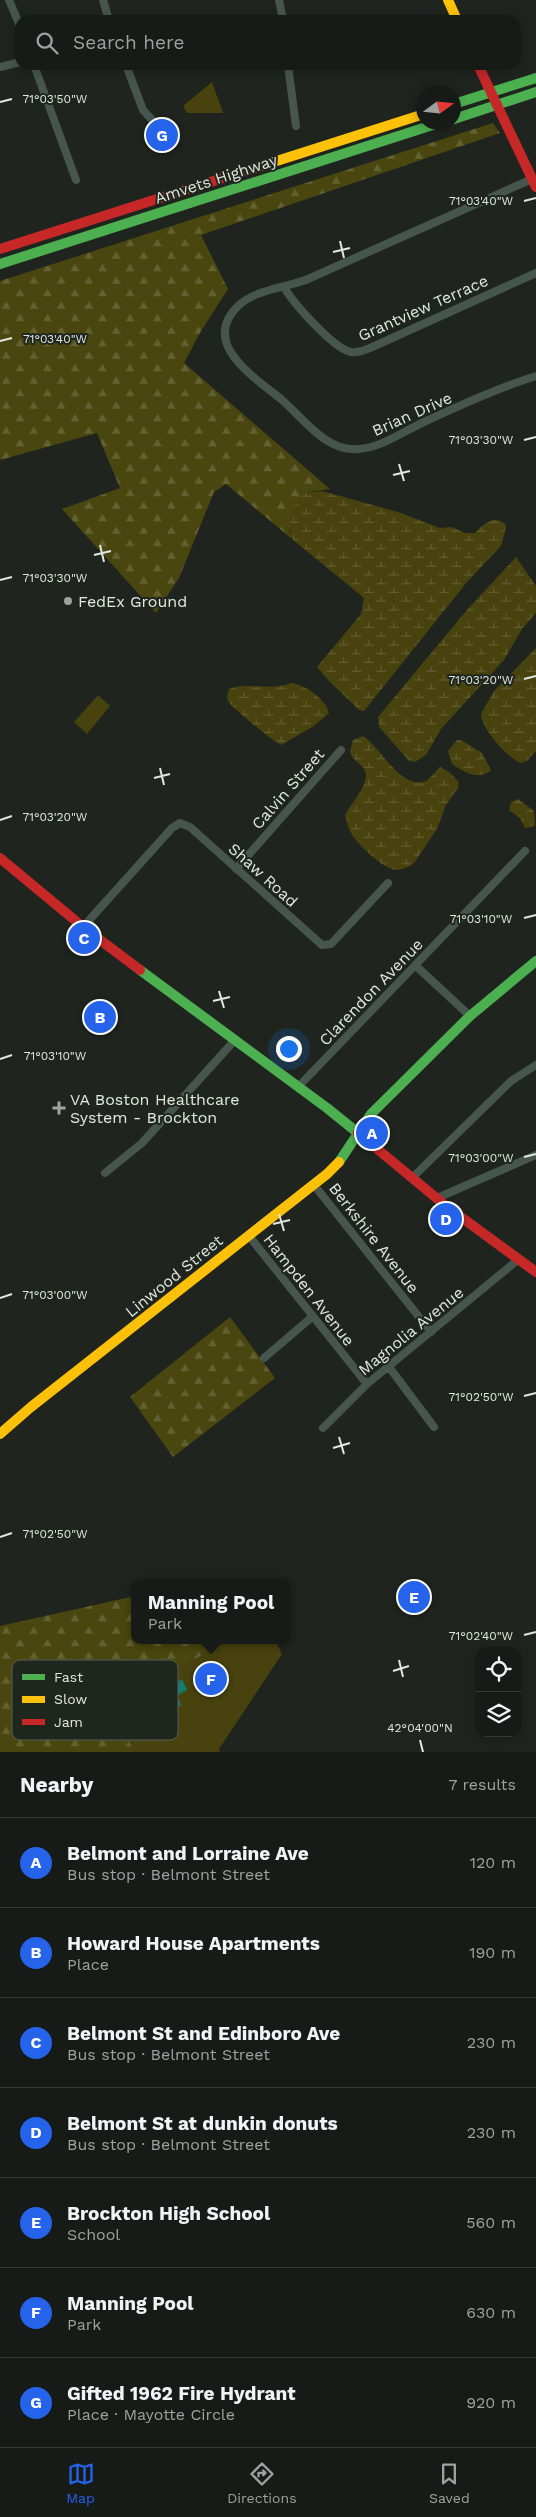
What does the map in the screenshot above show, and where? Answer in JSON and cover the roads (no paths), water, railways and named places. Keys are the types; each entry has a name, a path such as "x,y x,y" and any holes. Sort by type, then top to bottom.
{"main road":[{"path":"448,0 455,15"},
{"path":"480,70 534,183"},
{"path":"461,102 536,78"},
{"path":"461,117 536,92"},
{"name":"Amvets Highway","path":"0,249 416,117"},
{"name":"Amvets Highway","path":"0,264 417,130"},
{"path":"0,858 83,927 234,1041 298,1086 360,1134 437,1198 536,1272"},
{"name":"Linwood Street","path":"0,1434 31,1407 314,1185 339,1162 360,1134 371,1114 470,1016 536,961"}],"street":[{"path":"10,0 16,15"},
{"path":"103,0 108,15"},
{"path":"279,0 282,15"},
{"path":"0,67 15,63"},
{"path":"36,70 76,180"},
{"path":"128,70 140,106 145,114 154,122"},
{"path":"289,70 296,126"},
{"path":"284,287 534,183"},
{"name":"Grantview Terrace","path":"284,287 304,316 343,348 356,352 370,348 536,273"},
{"name":"Brian Drive","path":"284,287 254,296 241,304 230,318 226,332 232,355 245,370 283,401 324,439 337,446 352,450 370,448 427,420 536,376"},
{"name":"Calvin Street","path":"236,869 340,750"},
{"name":"Shaw Road","path":"83,927 172,828 182,823 316,941 326,946 331,944 388,883"},
{"name":"Clarendon Avenue","path":"298,1086 416,966 525,850"},
{"path":"416,966 470,1016"},
{"path":"105,1173 142,1142 234,1041"},
{"path":"413,1177 511,1081 536,1065"},
{"path":"437,1198 536,1155"},
{"name":"Berkshire Avenue","path":"314,1185 431,1332"},
{"name":"Hampden Avenue","path":"249,1236 367,1384"},
{"name":"Magnolia Avenue","path":"322,1428 367,1384 519,1260"},
{"path":"264,1358 312,1317"},
{"path":"389,1366 434,1427"}],"water":[{"path":"182,1679 187,1690 178,1695 178,1681"}],"place":[{"name":"Gifted 1962 Fire Hydrant","path":"162,135"},
{"name":"FedEx Ground","path":"68,601"},
{"name":"Belmont St and Edinboro Ave","path":"84,938"},
{"name":"Howard House Apartments","path":"100,1017"},
{"name":"VA Boston Healthcare System - Brockton","path":"59,1108"},
{"name":"Belmont and Lorraine Ave","path":"372,1133"},
{"name":"Belmont St at dunkin donuts","path":"446,1219"},
{"name":"Brockton High School","path":"414,1597"},
{"name":"Manning Pool","path":"211,1679"}]}
